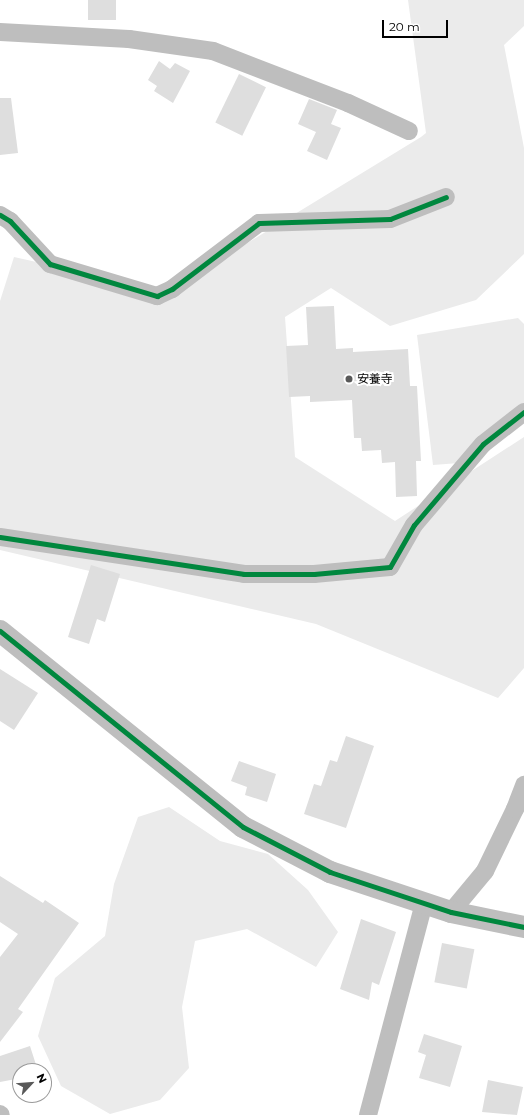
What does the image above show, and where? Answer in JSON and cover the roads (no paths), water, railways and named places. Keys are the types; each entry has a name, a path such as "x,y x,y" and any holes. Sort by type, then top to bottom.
{"street":[{"path":"0,32 108,37 171,43 213,51 348,103 409,131"},
{"path":"0,215 10,221 50,264 157,296 172,289 259,223 390,219 446,197"},
{"path":"0,536 244,574 314,574 390,567 414,525 483,444 524,412"},
{"path":"0,631 243,827 330,872 451,912 524,927"},
{"path":"451,912 485,871 515,809 524,785"},
{"path":"368,1115 424,903"}],"place":[{"name":"安養寺","path":"349,379"}]}
